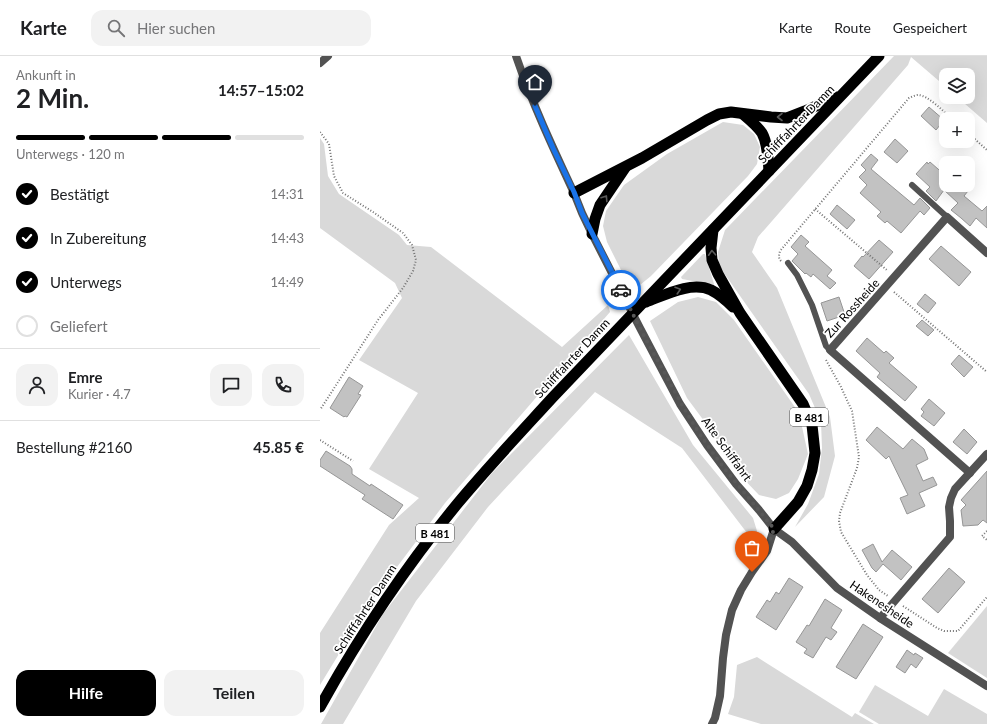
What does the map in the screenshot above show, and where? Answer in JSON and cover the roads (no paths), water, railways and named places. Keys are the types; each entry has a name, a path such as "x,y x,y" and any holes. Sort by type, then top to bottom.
{"highway":[{"name":"Schifffahrter Damm","path":"320,707 384,602 452,510 492,464 623,322 770,171 879,56"},
{"name":"B 481","path":"574,192 642,158 719,114 731,112 744,115 787,118 842,94"},
{"path":"744,115 763,135 770,171"},
{"name":"B 481","path":"592,234 600,205 627,166"},
{"name":"B 481","path":"713,230 711,248 712,260 718,274 740,313 803,404 812,425 815,453 807,486 798,502 774,529"},
{"name":"B 481","path":"642,304 694,286 710,290 723,298 740,313"}],"street":[{"path":"320,63 328,56"},
{"name":"Alte Schiffahrt","path":"516,56 553,148 574,192 582,213 680,404 711,451 736,484 760,510 774,529"},
{"path":"947,217 987,253"},
{"name":"Zur Rossheide","path":"947,217 888,286 830,350 970,473"},
{"path":"880,618 950,537 949,507 955,489 987,454"},
{"path":"712,724 715,718 720,696 722,658 732,610 741,590 766,551 774,529"},
{"name":"Hakenesheide","path":"774,529 792,542 837,588 880,618 987,686"}],"lane":[{"path":"912,186 947,217"},
{"path":"788,263 797,275 812,305 826,346 830,350"}]}
